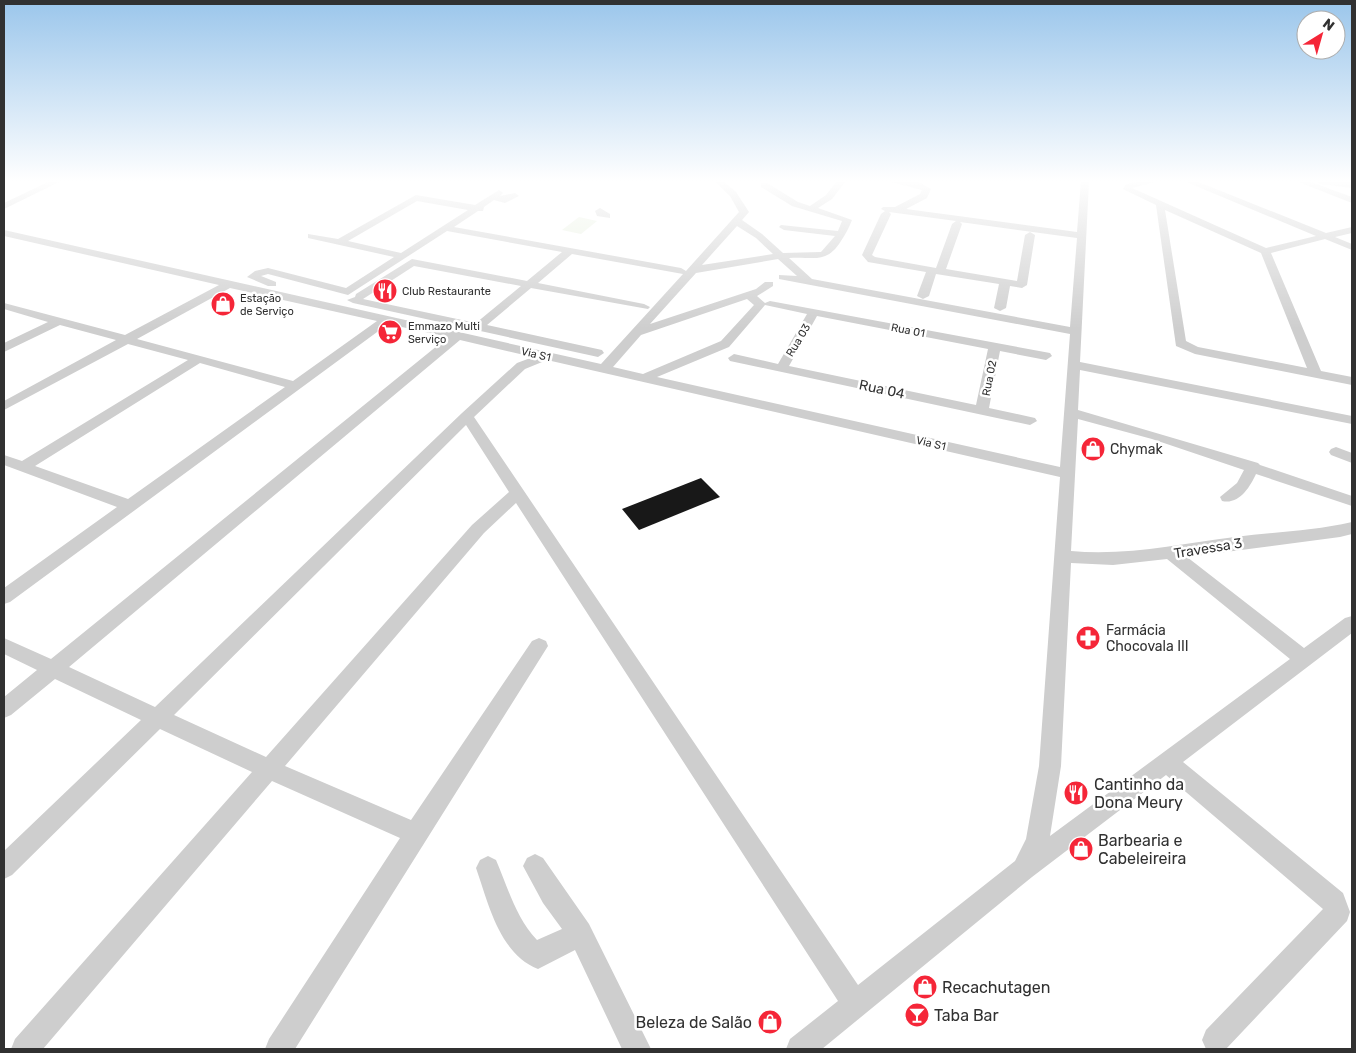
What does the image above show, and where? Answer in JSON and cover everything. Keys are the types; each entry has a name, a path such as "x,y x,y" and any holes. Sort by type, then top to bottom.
{"street":[{"path":"338,243 360,230"},
{"path":"347,294 442,230"},
{"path":"456,230 686,270 779,256 826,254 842,230"},
{"path":"604,369 639,332 686,270 727,230"},
{"path":"750,230 759,236 808,281"},
{"path":"809,230 840,234"},
{"path":"878,230 867,255 879,262 1022,285 1030,235"},
{"path":"923,296 954,230"},
{"path":"1040,230 1082,236"},
{"path":"1024,869 1038,841 1050,766 1082,230"},
{"path":"1164,230 1180,343 1195,350 1352,380"},
{"path":"1219,230 1265,250 1350,232"},
{"path":"1311,230 1352,246"},
{"path":"460,231 412,262 347,294 252,278 259,273 268,272 347,294 477,328 598,353"},
{"name":"Via S1","path":"4,233 457,336 524,359 545,356 1068,474"},
{"path":"311,236 401,256"},
{"path":"1265,250 1315,373"},
{"path":"477,328 570,251"},
{"path":"412,262 644,307"},
{"path":"783,277 1077,332"},
{"path":"1000,308 1005,283"},
{"path":"4,406 229,284"},
{"path":"639,332 749,295 770,284"},
{"path":"643,378 729,341 760,306 749,295"},
{"name":"Rua 01","path":"770,304 1046,356"},
{"path":"5,307 127,338 294,385"},
{"name":"Rua 03","path":"782,368 814,312"},
{"path":"4,348 60,320"},
{"path":"4,597 386,320"},
{"path":"4,709 457,336"},
{"name":"Rua 02","path":"982,410 995,346"},
{"path":"24,467 200,358"},
{"name":"Rua 04","path":"734,358 1030,420"},
{"path":"4,866 158,718 524,359"},
{"path":"1075,365 1352,420"},
{"path":"1072,413 1148,433 1252,466 1352,501"},
{"path":"467,416 856,1005"},
{"path":"1336,452 1352,458"},
{"path":"4,460 129,505"},
{"path":"1228,496 1243,486 1252,466"},
{"path":"26,1049 478,529 518,492"},
{"name":"Travessa 3","path":"1064,556 1103,560 1172,554 1259,540 1328,535 1352,528"},
{"path":"1172,554 1304,660"},
{"path":"800,1049 1024,869 1352,623"},
{"path":"4,646 55,668 270,770 416,833"},
{"path":"279,1049 416,833 540,646"},
{"path":"1168,762 1334,902 1338,912 1216,1040"},
{"path":"535,866 580,933 637,1049"},
{"path":"488,868 515,936 531,953 538,956 580,933"}],"green space":[{"path":"563,230 586,230 581,234"}],"building":[{"path":"701,478 720,497 639,530 622,509"}],"place":[{"name":"Club Restaurante","path":"385,291"},
{"name":"Estação de Serviço","path":"223,304"},
{"name":"Emmazo Multi Serviço","path":"390,332"},
{"name":"Chymak","path":"1093,449"},
{"name":"Farmácia Chocovala III","path":"1088,638"},
{"name":"Cantinho da Dona Meury","path":"1076,793"},
{"name":"Barbearia e Cabeleireira","path":"1081,849"},
{"name":"Recachutagen","path":"925,987"},
{"name":"Taba Bar","path":"917,1015"},
{"name":"Beleza de Salão","path":"770,1022"}]}
